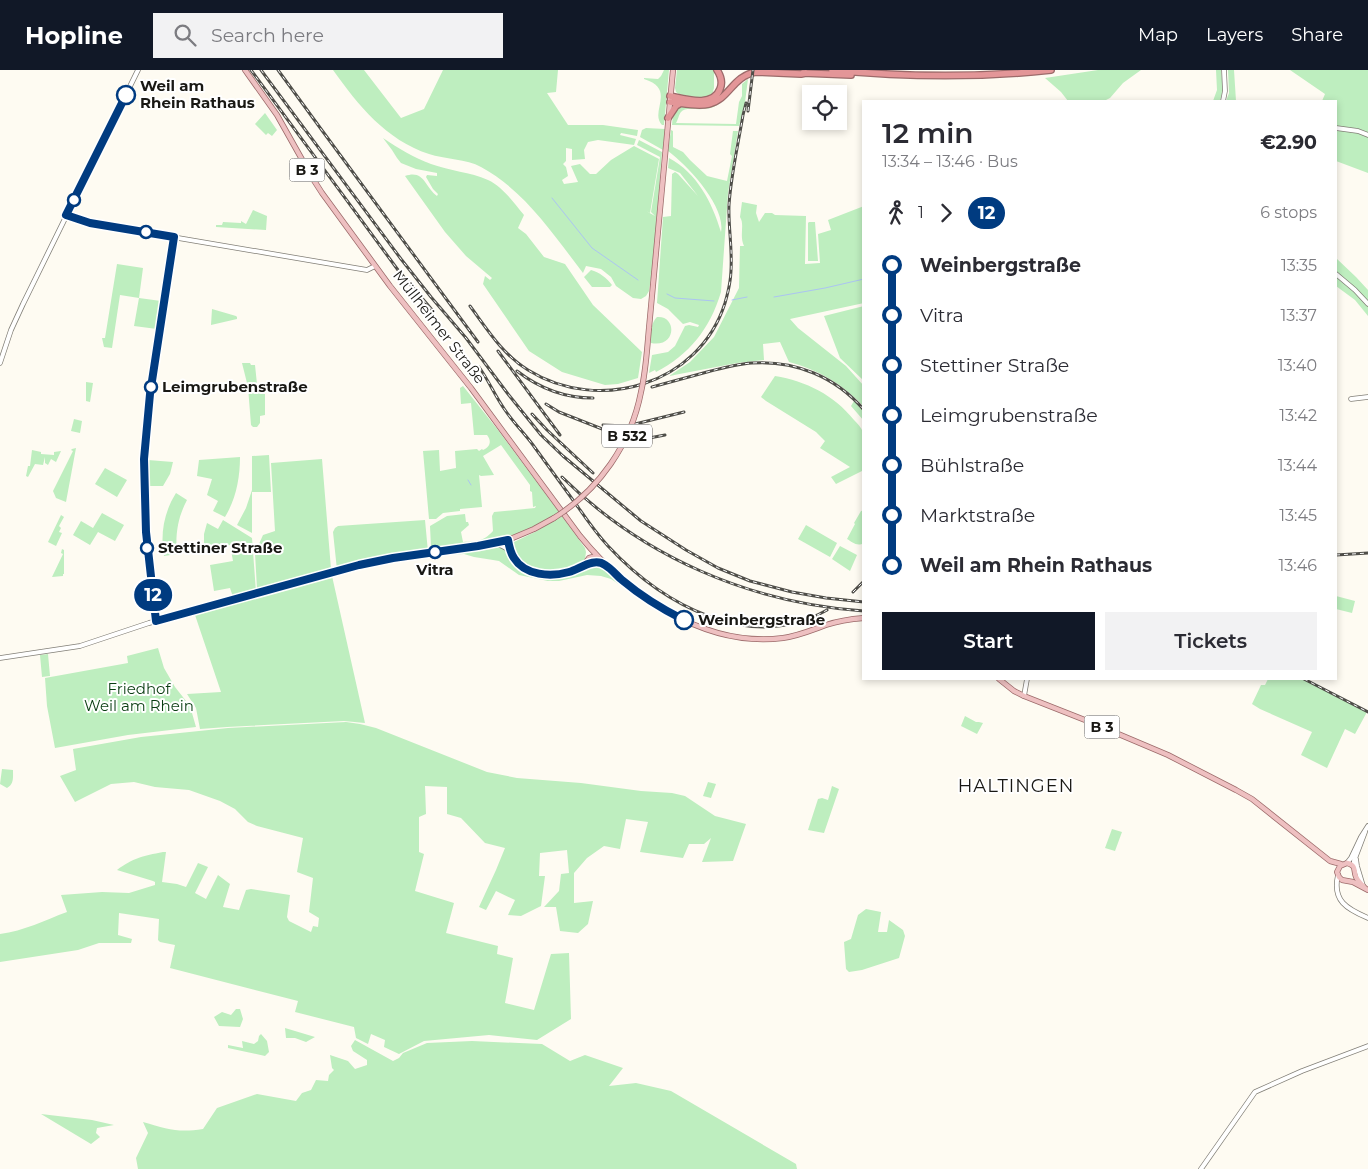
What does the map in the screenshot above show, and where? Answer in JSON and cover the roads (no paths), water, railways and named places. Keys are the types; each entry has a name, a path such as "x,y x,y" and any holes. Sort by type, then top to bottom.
{"highway":[{"path":"670,99 702,101 712,98 717,94 721,86 721,79 717,70"},
{"path":"784,70 850,76 861,73"},
{"path":"832,70 936,76 1051,70"},
{"path":"670,99 681,103 711,104 723,97 738,80 750,73 806,73"},
{"path":"668,120 676,106 681,103"}],"main road":[{"name":"B 3","path":"244,70 277,115 322,193 375,266"},
{"name":"B 532","path":"508,540 554,518 590,490 609,466 625,440 635,415 642,392 673,70"},
{"name":"Müllheimer Straße","path":"375,266 482,404 586,544"},
{"path":"508,540 511,552 517,562 526,570 547,575 570,572 588,562 592,557 597,556"},
{"name":"B 3","path":"586,544 623,581 656,604 698,626 726,635 771,640 791,637 828,624 862,618"},
{"path":"586,544 588,562"},
{"path":"588,562 604,564"},
{"name":"B 3","path":"1000,680 1024,696 1156,750 1229,785 1252,799 1330,860 1341,864"},
{"name":"B 3","path":"1330,860 1337,873"},
{"path":"1341,864 1351,864 1354,867 1356,876 1366,888 1347,880 1337,873 1341,864"},
{"path":"1347,880 1352,878 1355,873"}],"street":[{"path":"0,360 19,312 138,70"},
{"path":"1223,100 1225,91 1224,70"},
{"path":"1337,128 1358,131 1368,135"},
{"path":"66,215 90,223 367,270 375,266"},
{"path":"156,621 146,532 144,459 150,394 174,237"},
{"path":"1337,275 1368,304"},
{"path":"1351,399 1368,397"},
{"path":"0,658 80,646 156,621 359,565 508,540"},
{"path":"496,543 511,552"},
{"path":"1024,696 1027,680"},
{"path":"1354,867 1367,828"},
{"path":"1347,863 1367,828"},
{"path":"1356,857 1357,866 1366,888"},
{"path":"1337,873 1336,888 1341,901 1348,909 1368,918"},
{"path":"1336,888 1347,880"},
{"path":"1201,1169 1255,1092 1302,1070 1368,1046"}],"waterway":[{"path":"552,198 592,248 638,280"},
{"path":"774,297 862,279"},
{"path":"667,294 675,298 714,301"},
{"path":"732,300 747,297"},
{"path":"468,480 471,485"}],"railway":[{"path":"251,70 398,270 433,311"},
{"path":"261,70 401,259 466,338 541,435 563,456 641,521 718,568 750,581 792,592 862,602"},
{"path":"278,70 478,342"},
{"path":"748,111 753,70"},
{"path":"470,306 496,341 511,357 528,370 556,383 585,390 615,390 643,384 670,372 693,354 712,331 725,303 731,272 730,194 746,103"},
{"path":"498,351 560,435"},
{"path":"652,387 741,364 784,364 814,373 828,380 841,388 862,408"},
{"path":"479,367 508,414 533,445 596,532 630,567 654,587 681,603 709,616 738,624 768,627 798,622 827,610"},
{"path":"517,371 552,391 582,398 593,398"},
{"path":"546,404 559,412 620,436 644,439 665,435"},
{"path":"603,425 627,426 684,412"},
{"path":"532,414 593,473"},
{"path":"562,477 627,531 701,571 740,586 780,598 862,611"},
{"path":"1337,555 1368,553"},
{"path":"853,592 862,583"},
{"path":"1306,680 1368,712"}],"place":[{"name":"Weil am Rhein Rathaus","path":"126,95"},
{"name":"Leimgrubenstraße","path":"151,387"},
{"name":"Stettiner Straße","path":"147,548"},
{"name":"Vitra","path":"435,552"},
{"name":"Weinbergstraße","path":"684,620"}],"district":[{"name":"HALTINGEN","path":"1016,786"}],"park label":[{"name":"Friedhof Weil am Rhein","path":"139,698"}]}
